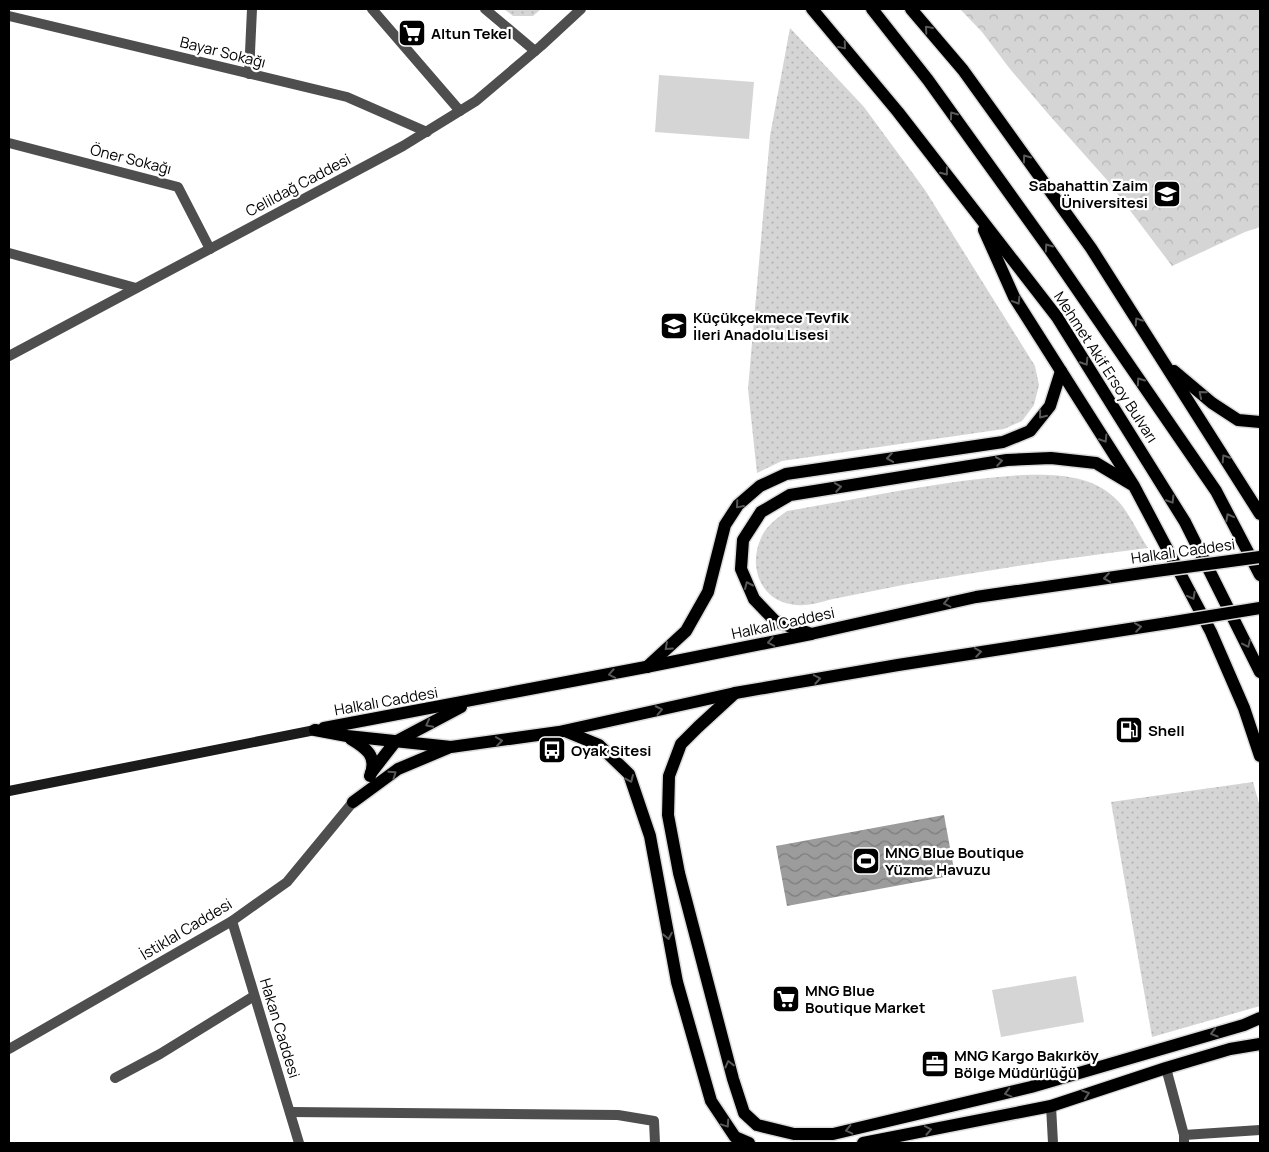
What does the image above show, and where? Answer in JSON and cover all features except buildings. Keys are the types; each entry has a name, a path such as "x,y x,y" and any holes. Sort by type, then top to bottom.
{"main road":[{"name":"Mehmet Akif Ersoy Bulvarı","path":"812,9 898,112 1057,317 1185,522 1260,672"},
{"name":"Mehmet Akif Ersoy Bulvarı","path":"872,9 928,80 1050,250 1216,491 1260,575"},
{"path":"910,9 964,70 1091,248 1260,514"},
{"path":"974,210 1014,297 1134,486 1211,632 1244,708 1260,756"},
{"path":"1164,362 1212,402 1238,420 1260,422"},
{"path":"646,667 686,631 708,592 725,525 738,504 760,486 786,474 1003,442 1030,431 1050,406 1061,371"},
{"path":"811,634 775,621 754,598 741,569 743,540 761,512 790,496 1007,460 1051,458 1096,463 1134,486"},
{"name":"Halkalı Caddesi","path":"9,791 314,730 472,702 811,634 976,597 1260,557"},
{"name":"Halkalı Caddesi","path":"314,730 347,736 451,748 565,731 735,693 898,665 1260,608"},
{"path":"735,693 681,744 669,776 668,814 680,873 733,1079 744,1112 757,1125 794,1134 833,1134 1031,1088 1244,1025 1260,1018"},
{"path":"353,802 371,773 395,742 472,702"},
{"path":"565,731 599,745 629,774 650,836 677,982 711,1101 735,1137 749,1143"},
{"path":"347,736 369,752 371,773"},
{"path":"353,802 398,769 451,748"},
{"path":"863,1143 1051,1106 1230,1049 1260,1044"}],"street":[{"path":"249,74 252,9"},
{"path":"372,9 460,110"},
{"path":"485,9 535,51"},
{"name":"Celildağ Caddesi","path":"9,356 427,132 476,101 581,9"},
{"name":"Bayar Sokağı","path":"9,16 347,97 427,132"},
{"name":"Öner Sokağı","path":"9,143 178,187 210,249"},
{"path":"9,253 136,288"},
{"name":"İstiklal Caddesi","path":"9,1049 232,921 287,882 353,802"},
{"name":"Hakan Caddesi","path":"232,921 299,1143"},
{"path":"115,1078 160,1054 254,996"},
{"path":"1166,1068 1184,1139 1260,1130"},
{"path":"1051,1106 1053,1143"},
{"path":"290,1112 618,1114 654,1122 655,1143"}],"green space":[{"path":"504,9 541,9 533,16 513,16"},
{"name":"Sabahattin Zaim Üniversitesi","path":"960,9 1260,9 1260,227 1245,232 1172,266 1107,180 1010,69 982,32"},
{"path":"790,28 864,107 925,190 1035,366 1039,385 1034,405 1022,421 1004,429 782,461 757,473 748,389 770,136"},
{"path":"659,75 754,82 749,139 655,132"},
{"path":"1023,475 1062,476 1086,481 1098,486 1118,501 1148,548 908,584 807,605 790,604 779,600 769,594 762,585 756,563 757,550 761,538 769,526 787,511 934,485"},
{"path":"1253,782 1260,807 1260,1006 1152,1037 1111,802"},
{"path":"1076,976 1084,1022 1001,1037 992,990"}],"water":[{"name":"MNG Blue Boutique Yüzme Havuzu","path":"944,815 955,875 787,906 776,846"}],"place":[{"name":"Altun Tekel","path":"412,33"},
{"name":"Sabahattin Zaim Üniversitesi","path":"1167,194"},
{"name":"Küçükçekmece Tevfik İleri Anadolu Lisesi","path":"674,326"},
{"name":"Shell","path":"1129,730"},
{"name":"Oyak Sitesi","path":"552,750"},
{"name":"MNG Blue Boutique Yüzme Havuzu","path":"866,861"},
{"name":"MNG Blue Boutique Market","path":"786,999"},
{"name":"MNG Kargo Bakırköy Bölge Müdürlüğü","path":"935,1064"}]}
